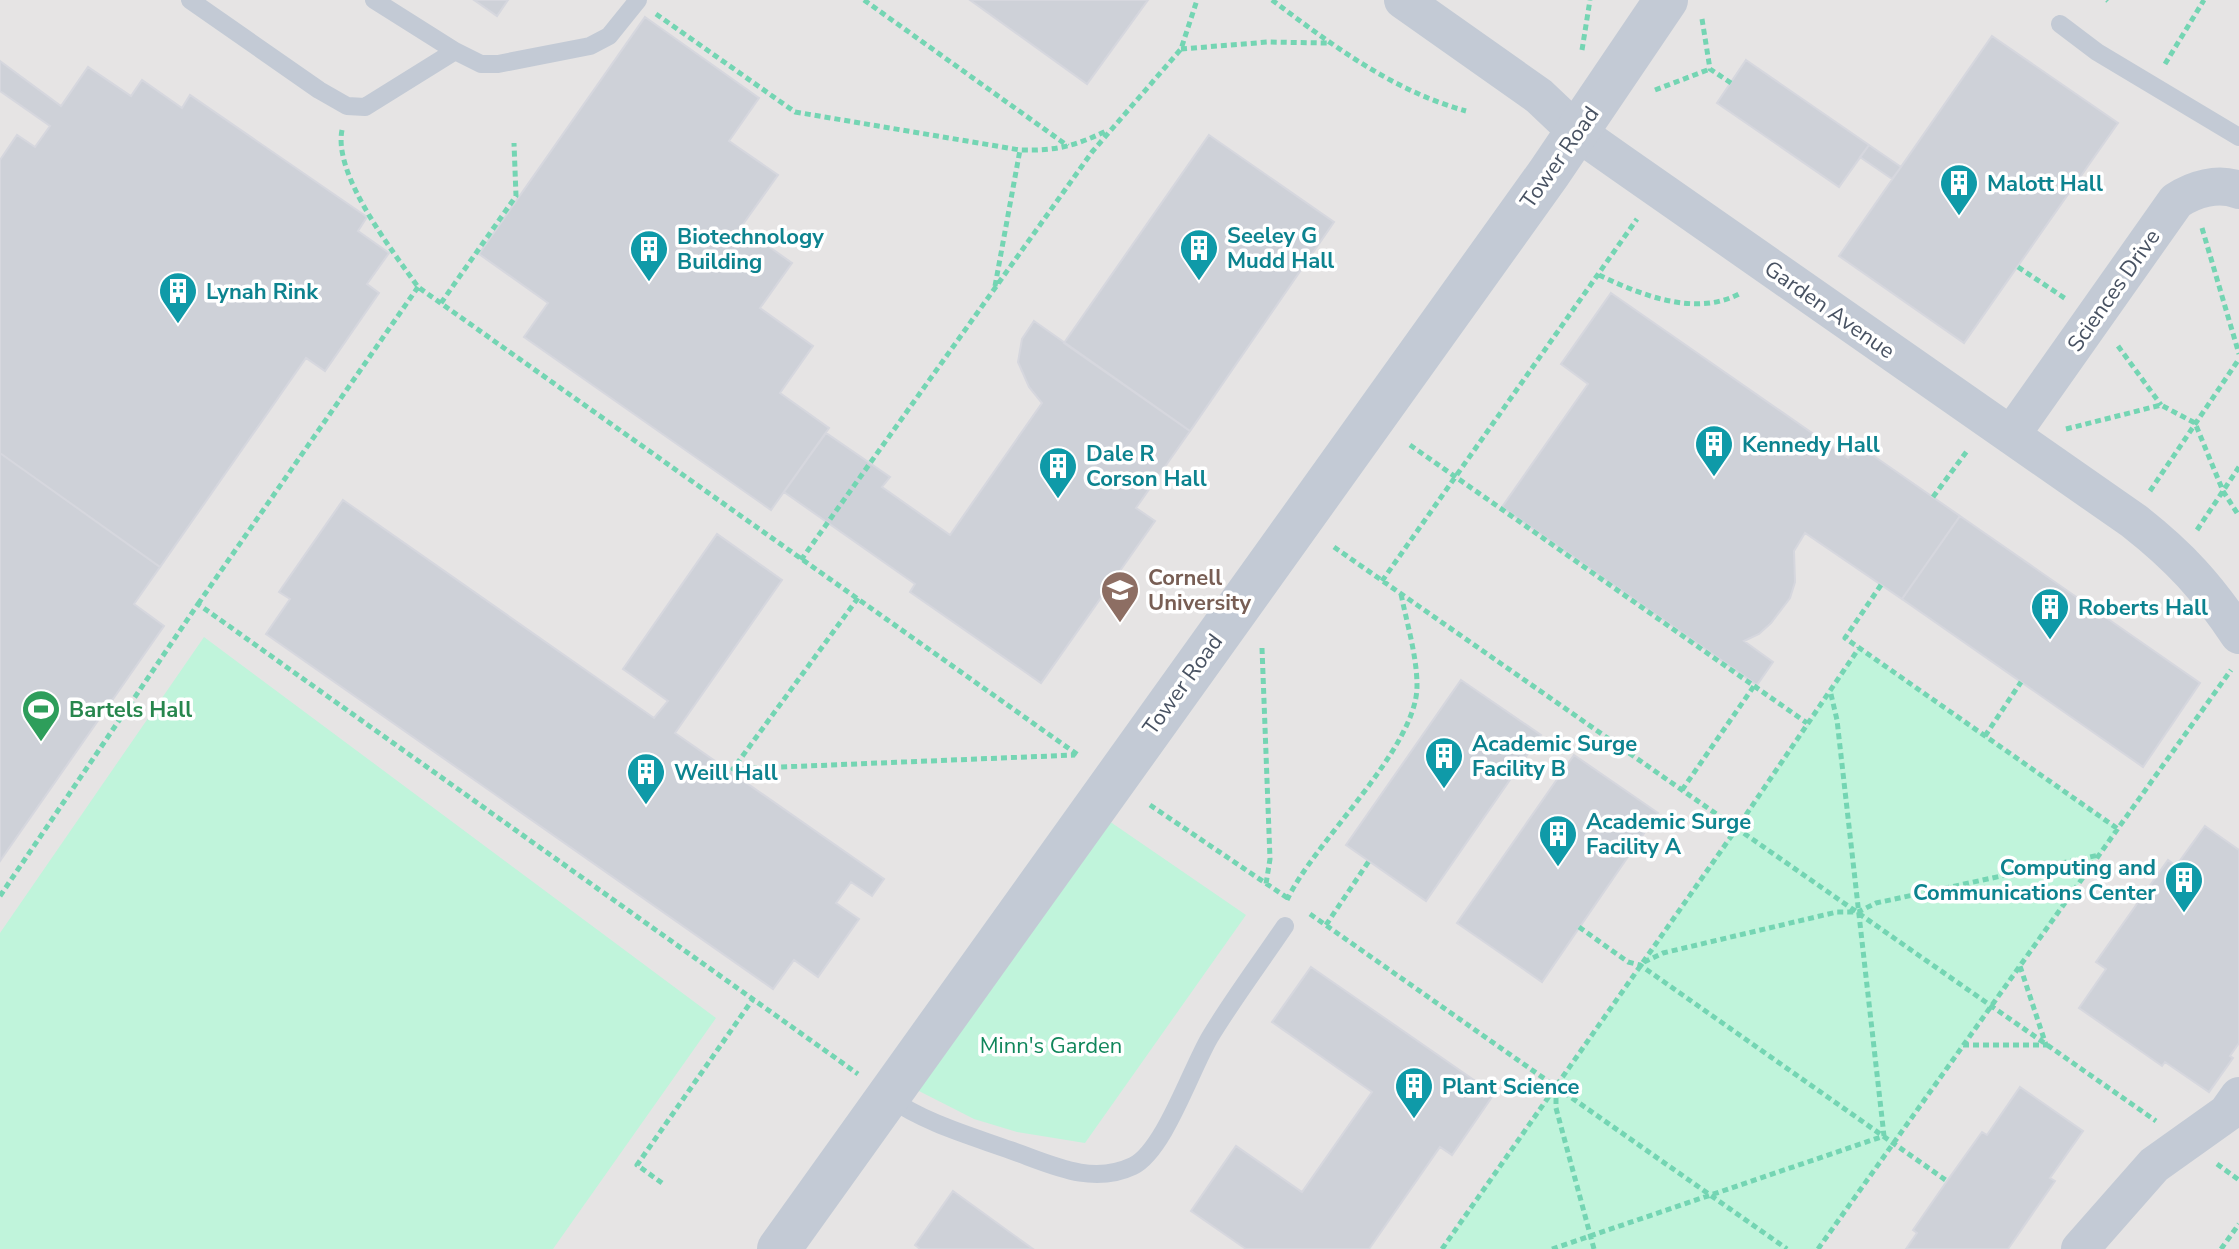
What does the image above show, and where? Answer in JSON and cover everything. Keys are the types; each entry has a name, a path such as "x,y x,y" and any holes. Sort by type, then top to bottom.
{"street":[{"name":"Garden Avenue","path":"1403,0 1539,96 1577,132 2162,543 2211,593 2236,650"},
{"name":"Tower Road","path":"779,1249 1577,132 1684,10"},
{"name":"Sciences Drive","path":"2011,435 2169,209 2187,194 2232,184"},
{"path":"2080,1249 2154,1165 2227,1113 2239,1096"}],"lane":[{"path":"190,0 319,90 356,108 365,107 455,51"},
{"path":"374,0 481,64 498,64 590,46 609,36 644,4"},
{"path":"2060,24 2097,52 2239,137"},
{"path":"888,1097 918,1117 1073,1172 1106,1175 1135,1165 1149,1155 1161,1136 1211,1036 1285,926"}],"path":[{"path":"864,0 1069,146"},
{"path":"801,560 1110,128 1181,49 1197,0"},
{"path":"1272,0 1329,43 1417,94 1466,111"},
{"path":"1580,64 1590,0"},
{"path":"2152,85 2204,0"},
{"path":"644,4 795,112 1020,150 1050,151 1110,128"},
{"path":"1684,10 1710,69 1731,83"},
{"path":"1181,49 1268,42 1329,43"},
{"path":"1653,90 1710,69"},
{"path":"441,303 516,196 514,143"},
{"path":"339,147 367,214 418,287 801,560 858,598 1078,755 733,769 858,598"},
{"path":"994,290 1020,150"},
{"path":"1382,581 1637,219"},
{"path":"2145,499 2239,357 2200,223"},
{"path":"2018,267 2060,295"},
{"path":"1599,275 1622,286 1679,303 1706,306 1739,294"},
{"path":"0,896 418,287"},
{"path":"2115,342 2161,405 2195,423 2223,491 2239,516"},
{"path":"2066,429 2161,405"},
{"path":"1410,445 1807,723"},
{"path":"1933,497 1967,451"},
{"path":"2194,534 2239,467"},
{"path":"1334,547 2239,1180"},
{"path":"1881,585 1845,638 2118,829"},
{"path":"1287,898 1387,757 1409,719 1417,686 1401,593"},
{"path":"198,604 888,1097"},
{"path":"1262,648 1270,859 1266,884"},
{"path":"1442,1249 1859,648"},
{"path":"1818,1249 2118,829 2236,650"},
{"path":"1985,736 2021,682"},
{"path":"1682,790 1754,686"},
{"path":"1830,690 1837,720 1884,1136"},
{"path":"1150,805 1787,1249"},
{"path":"1640,965 1663,953 1837,912 1858,912 1876,903 2099,855"},
{"path":"1326,925 1369,861"},
{"path":"1579,927 1628,962 1640,965 1947,1181"},
{"path":"2019,965 2046,1045"},
{"path":"662,1183 637,1165 753,999"},
{"path":"1962,1045 2046,1045"},
{"path":"1556,1087 1556,1108 1594,1249"},
{"path":"1552,1249 1884,1136"},
{"path":"2221,1249 2239,1224"}],"shaded area":[{"name":"Cornell University","path":"0,0 2239,0 2239,1249 0,1249"}],"green space":[{"path":"204,637 716,1018 553,1249 0,1249 0,933"},
{"path":"1859,648 2118,829 1818,1249 1442,1249 1737,828"},
{"name":"Minn's Garden","path":"1109,821 1246,915 1085,1143 1017,1132 974,1119 915,1089"}],"building":[{"path":"474,0 508,0 497,16"},
{"path":"970,0 1148,0 1087,84"},
{"name":"Biotechnology Building","path":"645,17 759,98 729,141 778,175 741,227 792,263 760,308 813,346 780,393 829,428 771,510 524,337 548,303 479,254"},
{"name":"Malott Hall","path":"1992,36 2118,123 1964,343 1839,256"},
{"path":"1746,60 1869,145 1839,187 1717,103"},
{"name":"Lynah Rink","path":"0,61 61,106 88,67 131,96 142,80 182,108 190,95 367,217 358,231 389,253 367,284 379,293 325,371 306,358 160,567 0,453 0,160 17,135 35,147 50,126 0,91"},
{"name":"Seeley G Mudd Hall","path":"1209,135 1334,222 1190,431 1064,343"},
{"path":"1869,145 1901,167 1892,179 1860,157"},
{"name":"Kennedy Hall","path":"1611,293 1848,458 1858,445 1960,516 1902,599 1805,533 1794,551 1795,582 1790,598 1771,623 1759,634 1744,641 1773,662 1757,685 1502,507 1588,384 1561,364"},
{"name":"Dale R Corson Hall","path":"1034,321 1190,431 1136,508 1155,521 1041,683 910,592 915,584 784,492 826,433 890,477 882,487 950,535 1042,403 1029,387 1018,362 1022,339"},
{"name":"Bartels Hall","path":"0,453 160,567 134,604 164,626 0,861"},
{"name":"Weill Hall","path":"343,500 654,718 668,701 623,669 717,534 782,580 675,733 884,879 872,896 851,882 836,903 859,919 818,977 794,960 773,989 266,634 290,599 279,592"},
{"name":"Roberts Hall","path":"1960,516 2200,683 2143,767 1902,599"},
{"name":"Academic Surge Facility B","path":"1461,680 1541,735 1426,901 1346,845"},
{"name":"Academic Surge Facility A","path":"1574,755 1658,813 1542,982 1457,923"},
{"name":"Computing and Communications Center","path":"2205,826 2239,850 2239,1043 2230,1056 2233,1058 2209,1092 2165,1062 2162,1066 2079,1008 2106,969 2096,962 2168,860 2176,866"},
{"name":"Plant Science","path":"1311,967 1494,1094 1452,1155 1440,1147 1369,1249 1246,1249 1191,1211 1236,1146 1302,1192 1372,1092 1272,1022"},
{"path":"2020,1087 2083,1131 2050,1178 2055,1181 2008,1249 1906,1249 1917,1233 1913,1230 1947,1181 1982,1132 1987,1135"},
{"path":"953,1191 1033,1249 920,1249 915,1245"}],"place":[{"name":"Malott Hall","path":"1959,217"},
{"name":"Seeley G Mudd Hall","path":"1199,282"},
{"name":"Biotechnology Building","path":"649,283"},
{"name":"Lynah Rink","path":"178,325"},
{"name":"Kennedy Hall","path":"1714,478"},
{"name":"Dale R Corson Hall","path":"1058,500"},
{"name":"Cornell University","path":"1120,624"},
{"name":"Roberts Hall","path":"2050,641"},
{"name":"Bartels Hall","path":"41,743"},
{"name":"Academic Surge Facility B","path":"1444,790"},
{"name":"Weill Hall","path":"646,806"},
{"name":"Academic Surge Facility A","path":"1558,868"},
{"name":"Computing and Communications Center","path":"2184,914"},
{"name":"Plant Science","path":"1414,1120"}]}
